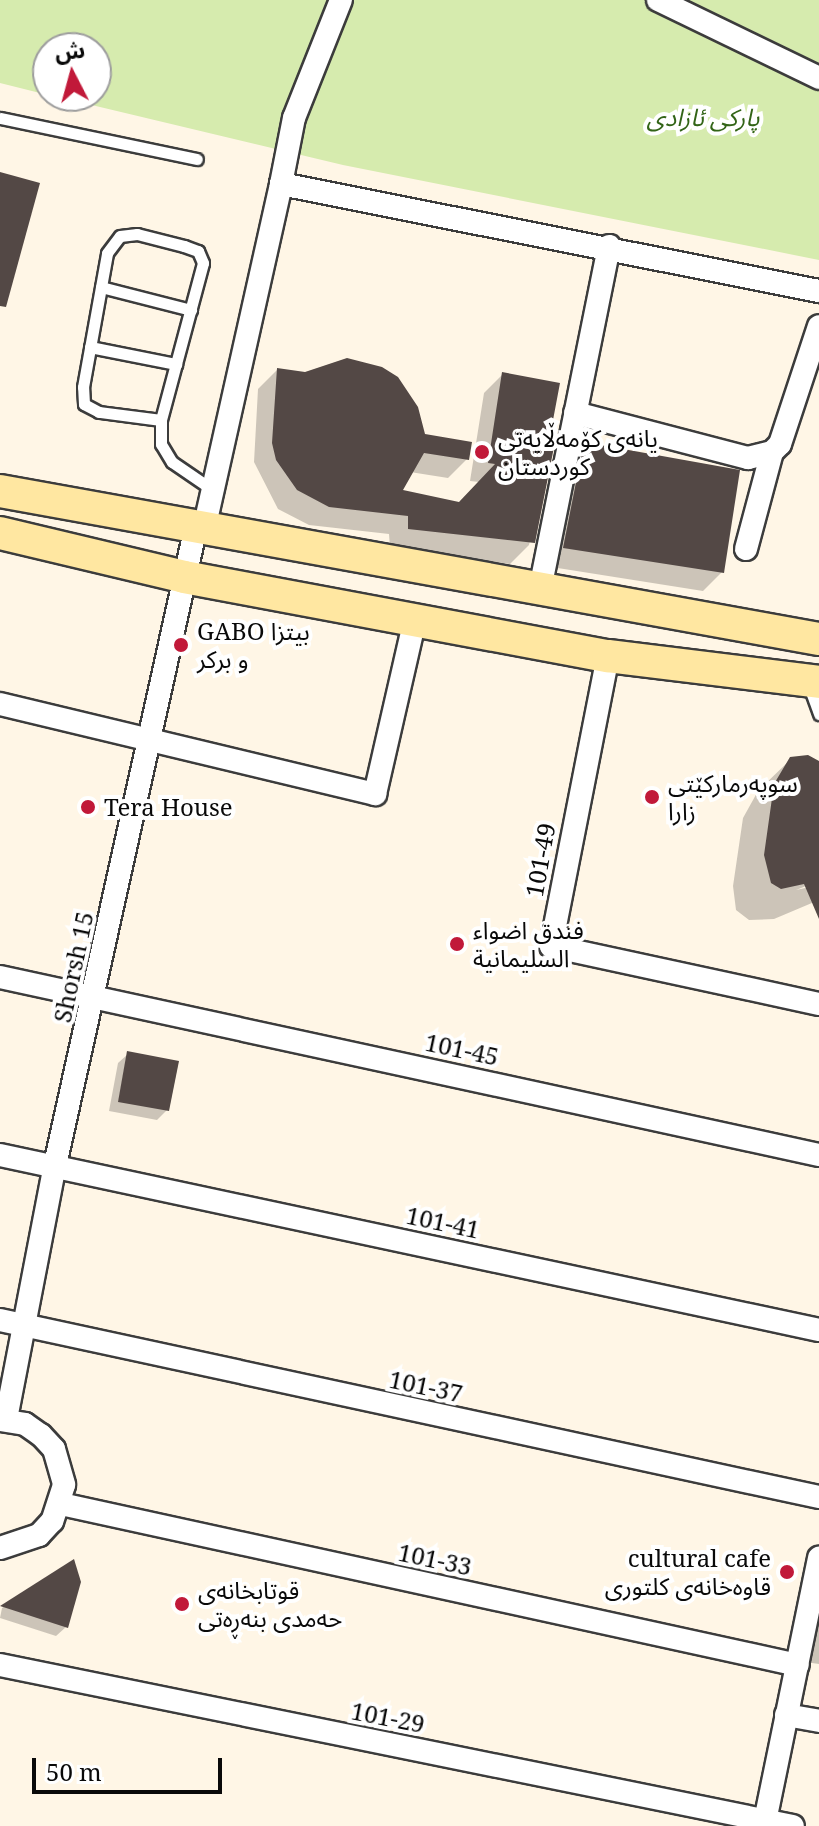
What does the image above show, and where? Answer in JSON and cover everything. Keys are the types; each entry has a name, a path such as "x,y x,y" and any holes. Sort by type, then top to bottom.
{"main road":[{"path":"0,491 819,639"},
{"path":"0,533 184,577 608,656 813,682"}],"street":[{"name":"Shorsh 15","path":"61,1504 62,1467 54,1449 25,1424 3,1420 55,1165 184,577 213,490 294,118 341,0"},
{"path":"658,0 819,78"},
{"path":"281,184 609,246 819,291"},
{"path":"540,589 609,246"},
{"path":"746,549 772,452 780,444 819,326"},
{"path":"575,413 748,458 772,452"},
{"path":"0,704 375,794 415,620"},
{"name":"101-49","path":"608,656 551,946 819,1004"},
{"name":"101-45","path":"0,977 819,1155"},
{"name":"101-41","path":"0,1155 819,1330"},
{"name":"101-37","path":"0,1320 819,1497"},
{"path":"0,1548 39,1535 61,1504"},
{"name":"101-33","path":"61,1504 798,1665"},
{"path":"765,1823 819,1558"},
{"name":"101-29","path":"0,1665 765,1823 793,1826"},
{"path":"786,1715 819,1721"}],"lane":[{"path":"0,118 197,159"},
{"path":"161,420 99,412 84,404 90,347 107,253 120,236 137,234 184,246 198,251 203,263 161,420 161,444 172,462 213,490"},
{"path":"101,287 191,310"},
{"path":"90,347 176,364"},
{"path":"813,682 819,714"}],"green space":[{"name":"پارکی ئازادی","path":"0,0 819,0 819,260 343,165 112,110 112,32 32,32 32,91 0,83"}],"building":[{"path":"0,172 40,183 6,307 0,306"},
{"path":"347,358 382,367 398,377 418,407 425,434 472,442 469,460 424,453 403,490 459,502 495,464 488,463 502,372 560,383 550,436 556,437 535,543 408,529 408,516 329,507 297,490 276,460 272,443 277,368 305,372"},
{"path":"584,442 740,470 724,573 563,548"},
{"path":"808,755 819,761 819,919 804,884 781,889 771,883 764,855 774,784 790,757"},
{"path":"127,1051 179,1061 169,1111 118,1102"},
{"path":"74,1559 81,1582 68,1628 0,1606"}],"place":[{"name":"یانەی کۆمەڵایەتی کوردستان","path":"482,452"},
{"name":"GABO بيتزا و بركر","path":"181,645"},
{"name":"سوپەرمارکێتی زارا","path":"652,797"},
{"name":"Tera House","path":"88,807"},
{"name":"فندق اضواء السليمانية","path":"457,944"},
{"name":"cultural cafe قاوەخانەی کلتوری","path":"787,1572"},
{"name":"قوتابخانەی حەمدی بنەڕەتی","path":"182,1604"}]}
